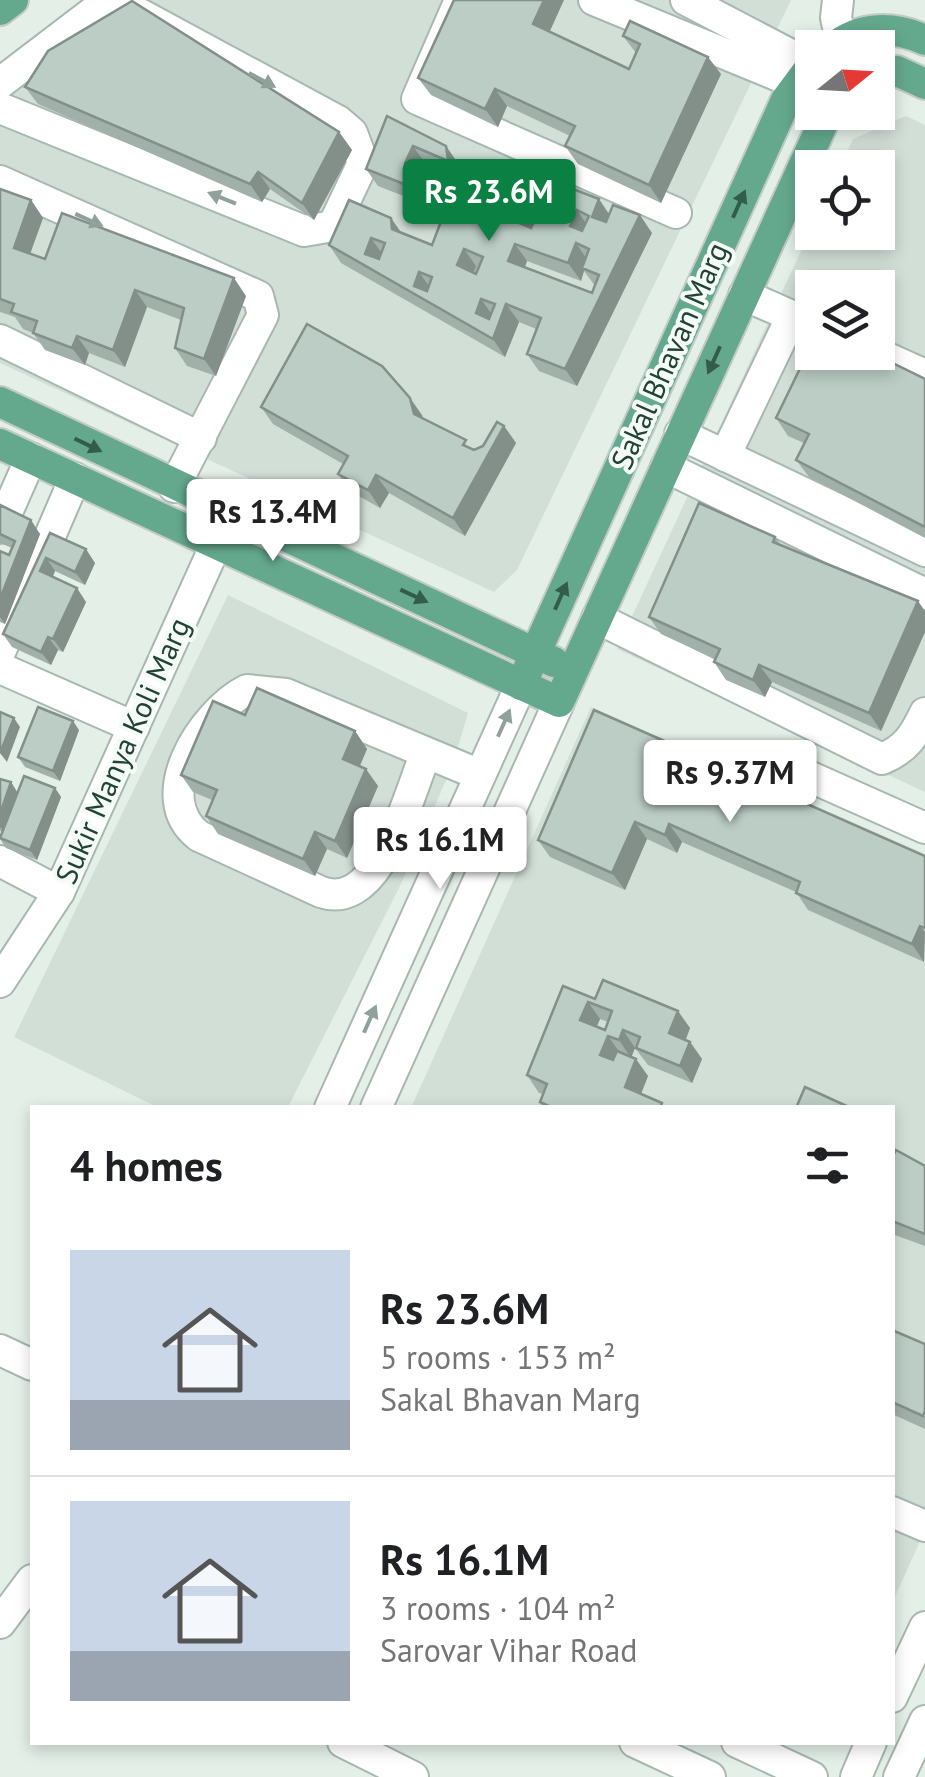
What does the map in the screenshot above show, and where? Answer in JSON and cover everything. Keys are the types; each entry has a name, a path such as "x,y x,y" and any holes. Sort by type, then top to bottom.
{"main road":[{"path":"0,10 14,0"},
{"path":"895,30 925,40"},
{"path":"895,72 925,84"},
{"name":"Sakal Bhavan Marg","path":"521,684 795,98"},
{"name":"Sakal Bhavan Marg","path":"559,702 820,130"},
{"path":"0,402 174,487 574,671"},
{"path":"17,452 559,702"}],"street":[{"path":"0,83 112,0 338,121 352,134 363,164 333,226 304,231 0,108"},
{"path":"460,0 417,98 676,213"},
{"path":"594,0 795,66"},
{"path":"686,0 748,13 795,58"},
{"path":"838,0 839,30"},
{"path":"0,181 258,296 264,315 174,487"},
{"path":"744,294 795,317"},
{"path":"726,456 795,333"},
{"path":"0,340 201,438"},
{"path":"895,361 925,375"},
{"path":"680,434 925,550"},
{"path":"0,503 17,452"},
{"path":"0,528 17,452"},
{"path":"666,467 925,594"},
{"path":"0,652 74,478"},
{"name":"Sukir Manya Koli Marg","path":"0,982 60,892 232,512"},
{"path":"597,618 882,759 914,738 925,713"},
{"path":"0,668 134,727"},
{"path":"331,1105 521,684"},
{"path":"426,753 375,875 350,895 336,897 199,836 187,827 178,800 178,781 214,713 247,690 286,694 426,753 480,776"},
{"path":"377,1105 559,702"},
{"path":"777,762 925,828"},
{"path":"0,861 60,892"},
{"path":"375,875 425,898"},
{"path":"0,1350 30,1365"},
{"path":"895,1513 925,1526"},
{"path":"0,1622 30,1583"},
{"path":"895,1691 925,1627"},
{"path":"899,1777 925,1721"},
{"path":"349,1745 413,1777"},
{"path":"641,1745 710,1777"},
{"path":"743,1745 812,1777"},
{"path":"856,1777 871,1745"}],"shaded area":[{"path":"81,0 791,0 517,570 494,592 0,363 0,62"},
{"path":"906,116 925,125 925,792 617,649 801,250 895,250 895,150 848,150 853,139 874,130 895,130 895,121"},
{"path":"228,595 468,713 453,764 400,886 289,1105 153,1105 14,1037"},
{"path":"591,707 925,854 925,1530 895,1597 895,1105 412,1105"}],"building":[{"path":"454,0 544,0 533,24 629,69 640,44 623,36 630,21 708,57 649,185 565,146 575,126 495,89 485,109 418,78"},
{"path":"132,1 339,132 302,203 258,172 250,184 25,87 48,51"},
{"path":"387,116 446,146 448,160 555,198 560,184 599,199 592,217 606,222 613,205 640,215 565,369 527,354 541,318 506,304 493,339 329,245 349,200 391,218 392,229 432,245 445,211 405,195 409,186 366,169","holes":["413,146 448,161 440,179 405,163","462,177 478,183 471,201 455,194","522,206 538,213 531,228 515,221","577,210 589,216 582,231 570,226","371,238 385,243 379,259 365,254","576,243 589,249 582,268 599,275 592,293 508,261 515,244 568,263","464,249 483,257 476,274 457,265","419,272 432,277 427,291 414,286","481,299 495,304 489,319 476,313"]},
{"path":"0,189 31,200 14,248 45,259 62,213 234,278 204,359 175,348 184,308 135,290 113,350 77,336 72,348 33,333 37,321 11,312 14,304 0,299"},
{"path":"307,324 382,366 410,398 414,414 466,440 463,445 474,450 483,446 497,422 504,426 453,518 376,475 368,490 338,474 348,456 261,407"},
{"path":"895,364 925,379 925,527 796,460 809,434 776,418 799,370 895,370"},
{"path":"699,503 775,537 773,542 918,601 869,713 759,665 753,680 714,662 720,649 649,617"},
{"path":"0,505 31,520 0,599 0,551 9,555 15,541 0,534"},
{"path":"50,533 86,549 75,572 46,558 40,571 77,588 53,639 48,637 41,652 3,634"},
{"path":"257,688 355,731 343,759 366,769 335,841 315,832 303,859 206,816 217,790 181,775 213,701 245,715"},
{"path":"38,707 73,721 53,771 18,757"},
{"path":"594,710 925,856 925,928 920,926 912,944 796,893 800,882 669,824 665,835 635,822 612,873 538,840"},
{"path":"0,712 14,718 0,753"},
{"path":"24,776 55,788 30,850 0,838"},
{"path":"0,779 11,782 0,814"},
{"path":"603,980 678,1011 669,1033 690,1042 680,1066 636,1048 640,1037 623,1030 619,1040 608,1036 600,1055 613,1060 617,1051 636,1059 625,1087 661,1105 540,1102 547,1084 527,1075 563,986 595,999","holes":["588,1002 612,1011 605,1030 580,1020"]},
{"path":"805,1087 844,1105 797,1105"},
{"path":"895,1152 925,1166 925,1234 895,1222"},
{"path":"895,1331 925,1344 923,1416 895,1403"}]}
